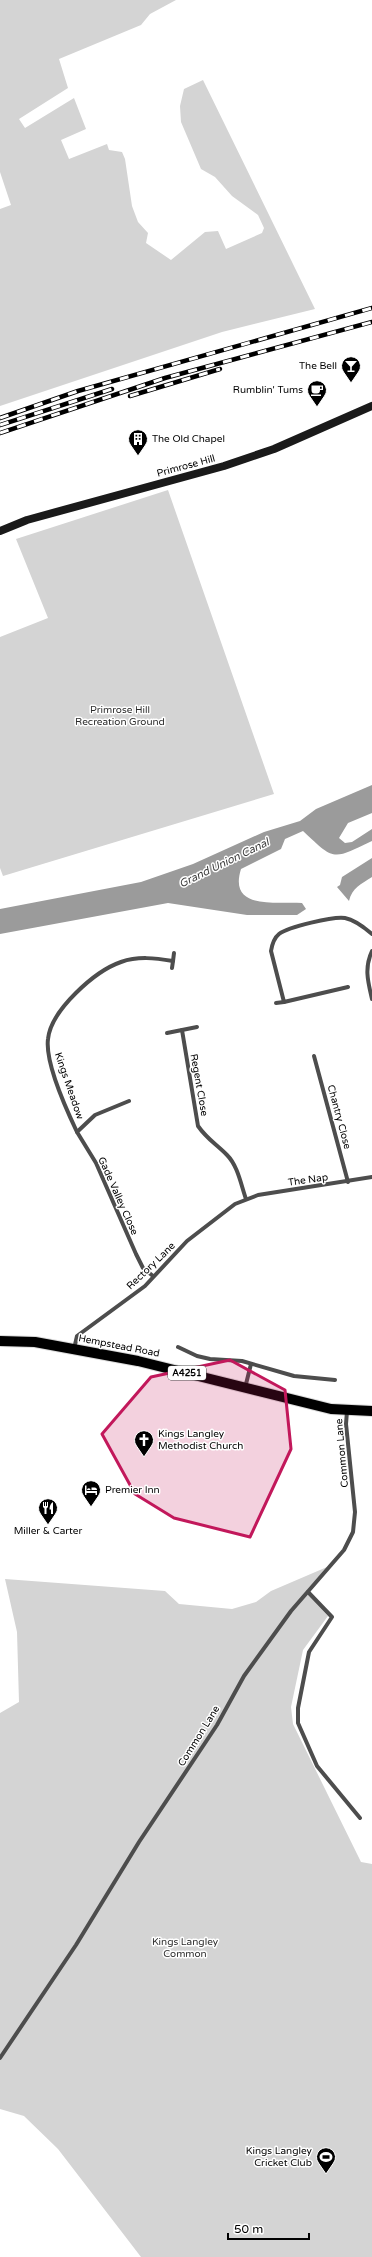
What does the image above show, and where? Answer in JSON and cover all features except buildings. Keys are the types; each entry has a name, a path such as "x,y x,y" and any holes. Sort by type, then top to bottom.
{"main road":[{"name":"Hempstead Road","path":"0,1341 35,1342 138,1361 331,1409 372,1412"}],"street":[{"name":"Primrose Hill","path":"0,531 34,518 224,466 274,449 372,406"},
{"path":"284,1002 271,951 273,942 278,935 332,919 346,918 361,925 372,934"},
{"path":"372,951 367,964 367,976 372,999"},
{"path":"172,968 174,953"},
{"name":"Kings Meadow","path":"77,1132 68,1112 48,1053 48,1038 54,1022 74,995 106,970 121,962 138,958 173,961"},
{"path":"276,1003 348,988"},
{"path":"167,1033 197,1027"},
{"name":"Regent Close","path":"182,1030 198,1126 206,1138 227,1155 231,1161 246,1199"},
{"name":"Chantry Close","path":"314,1056 348,1182"},
{"path":"77,1132 95,1115 129,1101"},
{"name":"Gade Valley Close","path":"77,1132 96,1163 139,1261 143,1268 154,1276"},
{"name":"The Nap","path":"246,1199 302,1188 348,1182 372,1177"},
{"name":"Rectory Lane","path":"74,1350 77,1336 144,1286 187,1241 215,1218 246,1199"},
{"path":"178,1347 197,1356 251,1364 294,1376 335,1380"},
{"path":"244,1388 251,1364"},
{"name":"Common Lane","path":"0,2058 76,1945 139,1842 213,1730 244,1676 308,1592 344,1550 353,1532 354,1498 346,1424 347,1410"},
{"path":"308,1592 332,1617 309,1652 298,1708 298,1723 317,1766 360,1818"}],"highlighted area":[{"path":"230,1360 285,1390 291,1449 250,1537 174,1518 135,1494 102,1434 151,1377"}],"green space":[{"path":"0,0 176,0 150,14 141,25 59,59 68,88 19,119 25,128 74,98 86,129 61,140 69,159 107,144 109,150 122,152 125,159 132,206 138,222 148,233 146,243 171,260 205,232 218,231 226,249 262,233 264,228 258,215 232,196 215,177 201,169 181,122 180,106 184,89 203,80 315,309 222,332 0,406 0,209 11,205 0,172"},
{"name":"Primrose Hill Recreation Ground","path":"168,490 274,794 3,876 0,868 0,637 48,618 16,539"},
{"name":"Kings Langley Common","path":"327,1567 305,1592 328,1616 303,1650 291,1707 293,1724 361,1862 372,1864 372,2257 141,2257 58,2149 24,2116 0,2109 0,1713 19,1702 17,1632 5,1579 165,1591 179,1604 232,1609 256,1602 271,1591"}],"water":[{"name":"Grand Union Canal","path":"372,785 372,813 348,823 339,838 345,843 352,842 372,829 372,841 349,852 334,854 322,848 303,831 285,839 281,849 241,869 239,882 241,892 248,898 257,901 302,903 306,909 297,915 247,915 168,903 0,934 0,909 141,882 193,864 264,832 300,821 316,809"},
{"path":"372,858 372,877 361,884 352,893 349,901 337,887 340,885 342,877"}],"railway":[{"path":"0,418 78,391 372,308"},
{"path":"0,433 165,378 372,322"},
{"path":"130,396 220,369"},
{"path":"0,425 112,389"}],"place":[{"name":"The Bell","path":"351,383"},
{"name":"Rumblin' Tums","path":"317,407"},
{"name":"The Old Chapel","path":"138,456"},
{"name":"Kings Langley Methodist Church","path":"144,1457"},
{"name":"Premier Inn","path":"91,1507"},
{"name":"Miller & Carter","path":"48,1525"},
{"name":"Kings Langley Cricket Club","path":"326,2174"}]}
